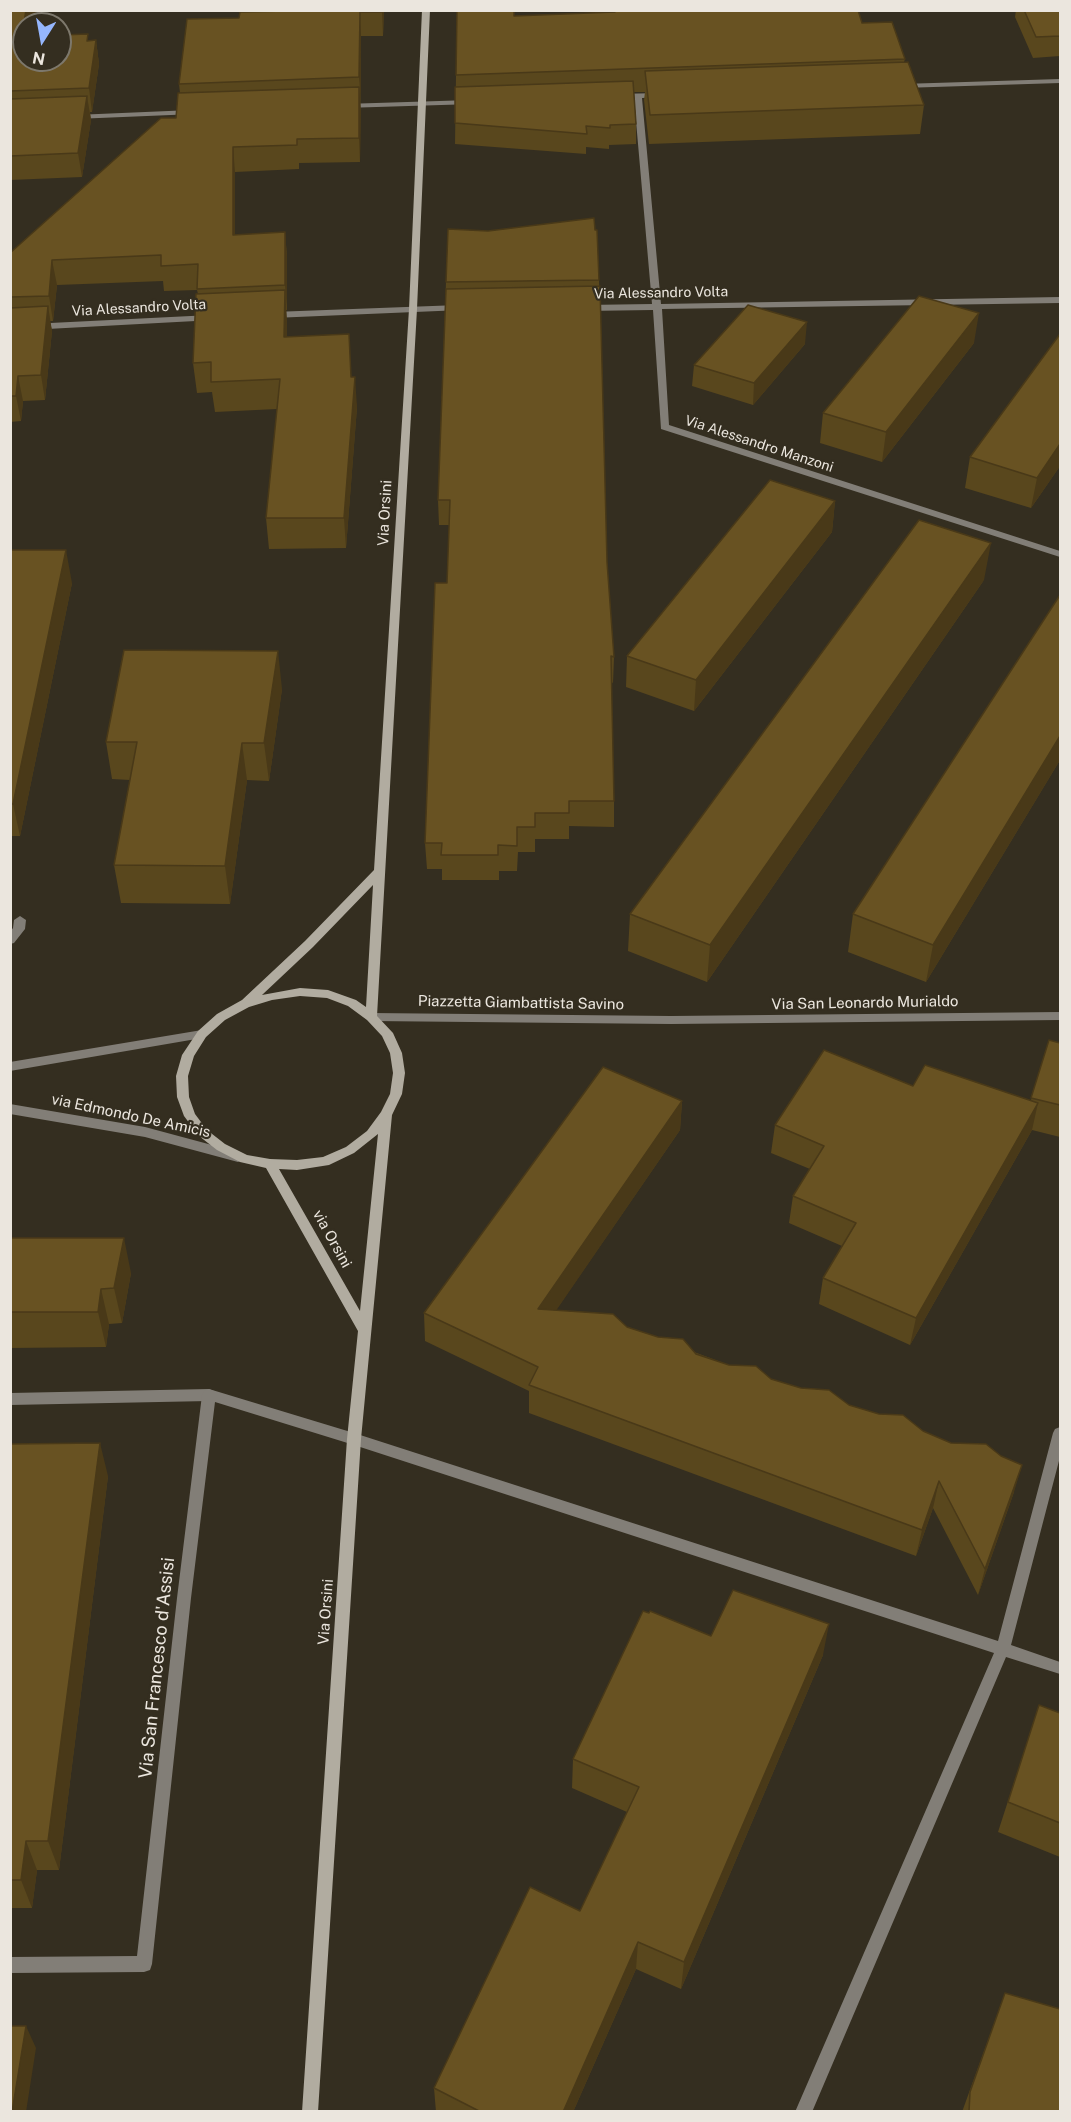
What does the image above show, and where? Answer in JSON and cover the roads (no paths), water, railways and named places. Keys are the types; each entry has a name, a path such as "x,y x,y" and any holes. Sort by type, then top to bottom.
{"main road":[{"name":"Via Orsini","path":"371,1017 413,309 426,10"},
{"path":"245,1004 309,944 380,871"},
{"path":"300,992 328,994 352,1003 371,1017 387,1033 396,1053 399,1073 396,1094 386,1115 364,1139 350,1150 325,1162 297,1165 270,1164 244,1159 221,1147 203,1133 190,1116 183,1097 182,1076 188,1055 202,1035 221,1017 245,1004 272,996 300,992"},
{"name":"Via Orsini","path":"310,2112 354,1439 386,1115"},
{"name":"via Orsini","path":"270,1164 364,1331"}],"street":[{"path":"896,87 1060,81"},
{"path":"602,97 673,94"},
{"name":"Via Alessandro Manzoni","path":"638,96 657,307 664,428 1060,554"},
{"path":"329,107 483,101"},
{"path":"69,117 199,112"},
{"name":"Via Alessandro Volta","path":"576,308 1060,300"},
{"path":"259,316 471,308"},
{"name":"Via Alessandro Volta","path":"10,328 224,318"},
{"path":"10,940 19,929 20,920"},
{"name":"Via San Leonardo Murialdo","path":"671,1020 1060,1016"},
{"name":"Piazzetta Giambattista Savino","path":"371,1017 671,1020"},
{"path":"10,1067 202,1035"},
{"name":"via Edmondo De Amicis","path":"10,1109 145,1132 244,1159"},
{"path":"10,1399 209,1395 354,1439 1060,1668"},
{"name":"Via San Francesco d'Assisi","path":"10,1965 144,1964 209,1395"},
{"path":"803,2112 1003,1648 1060,1433"}]}
